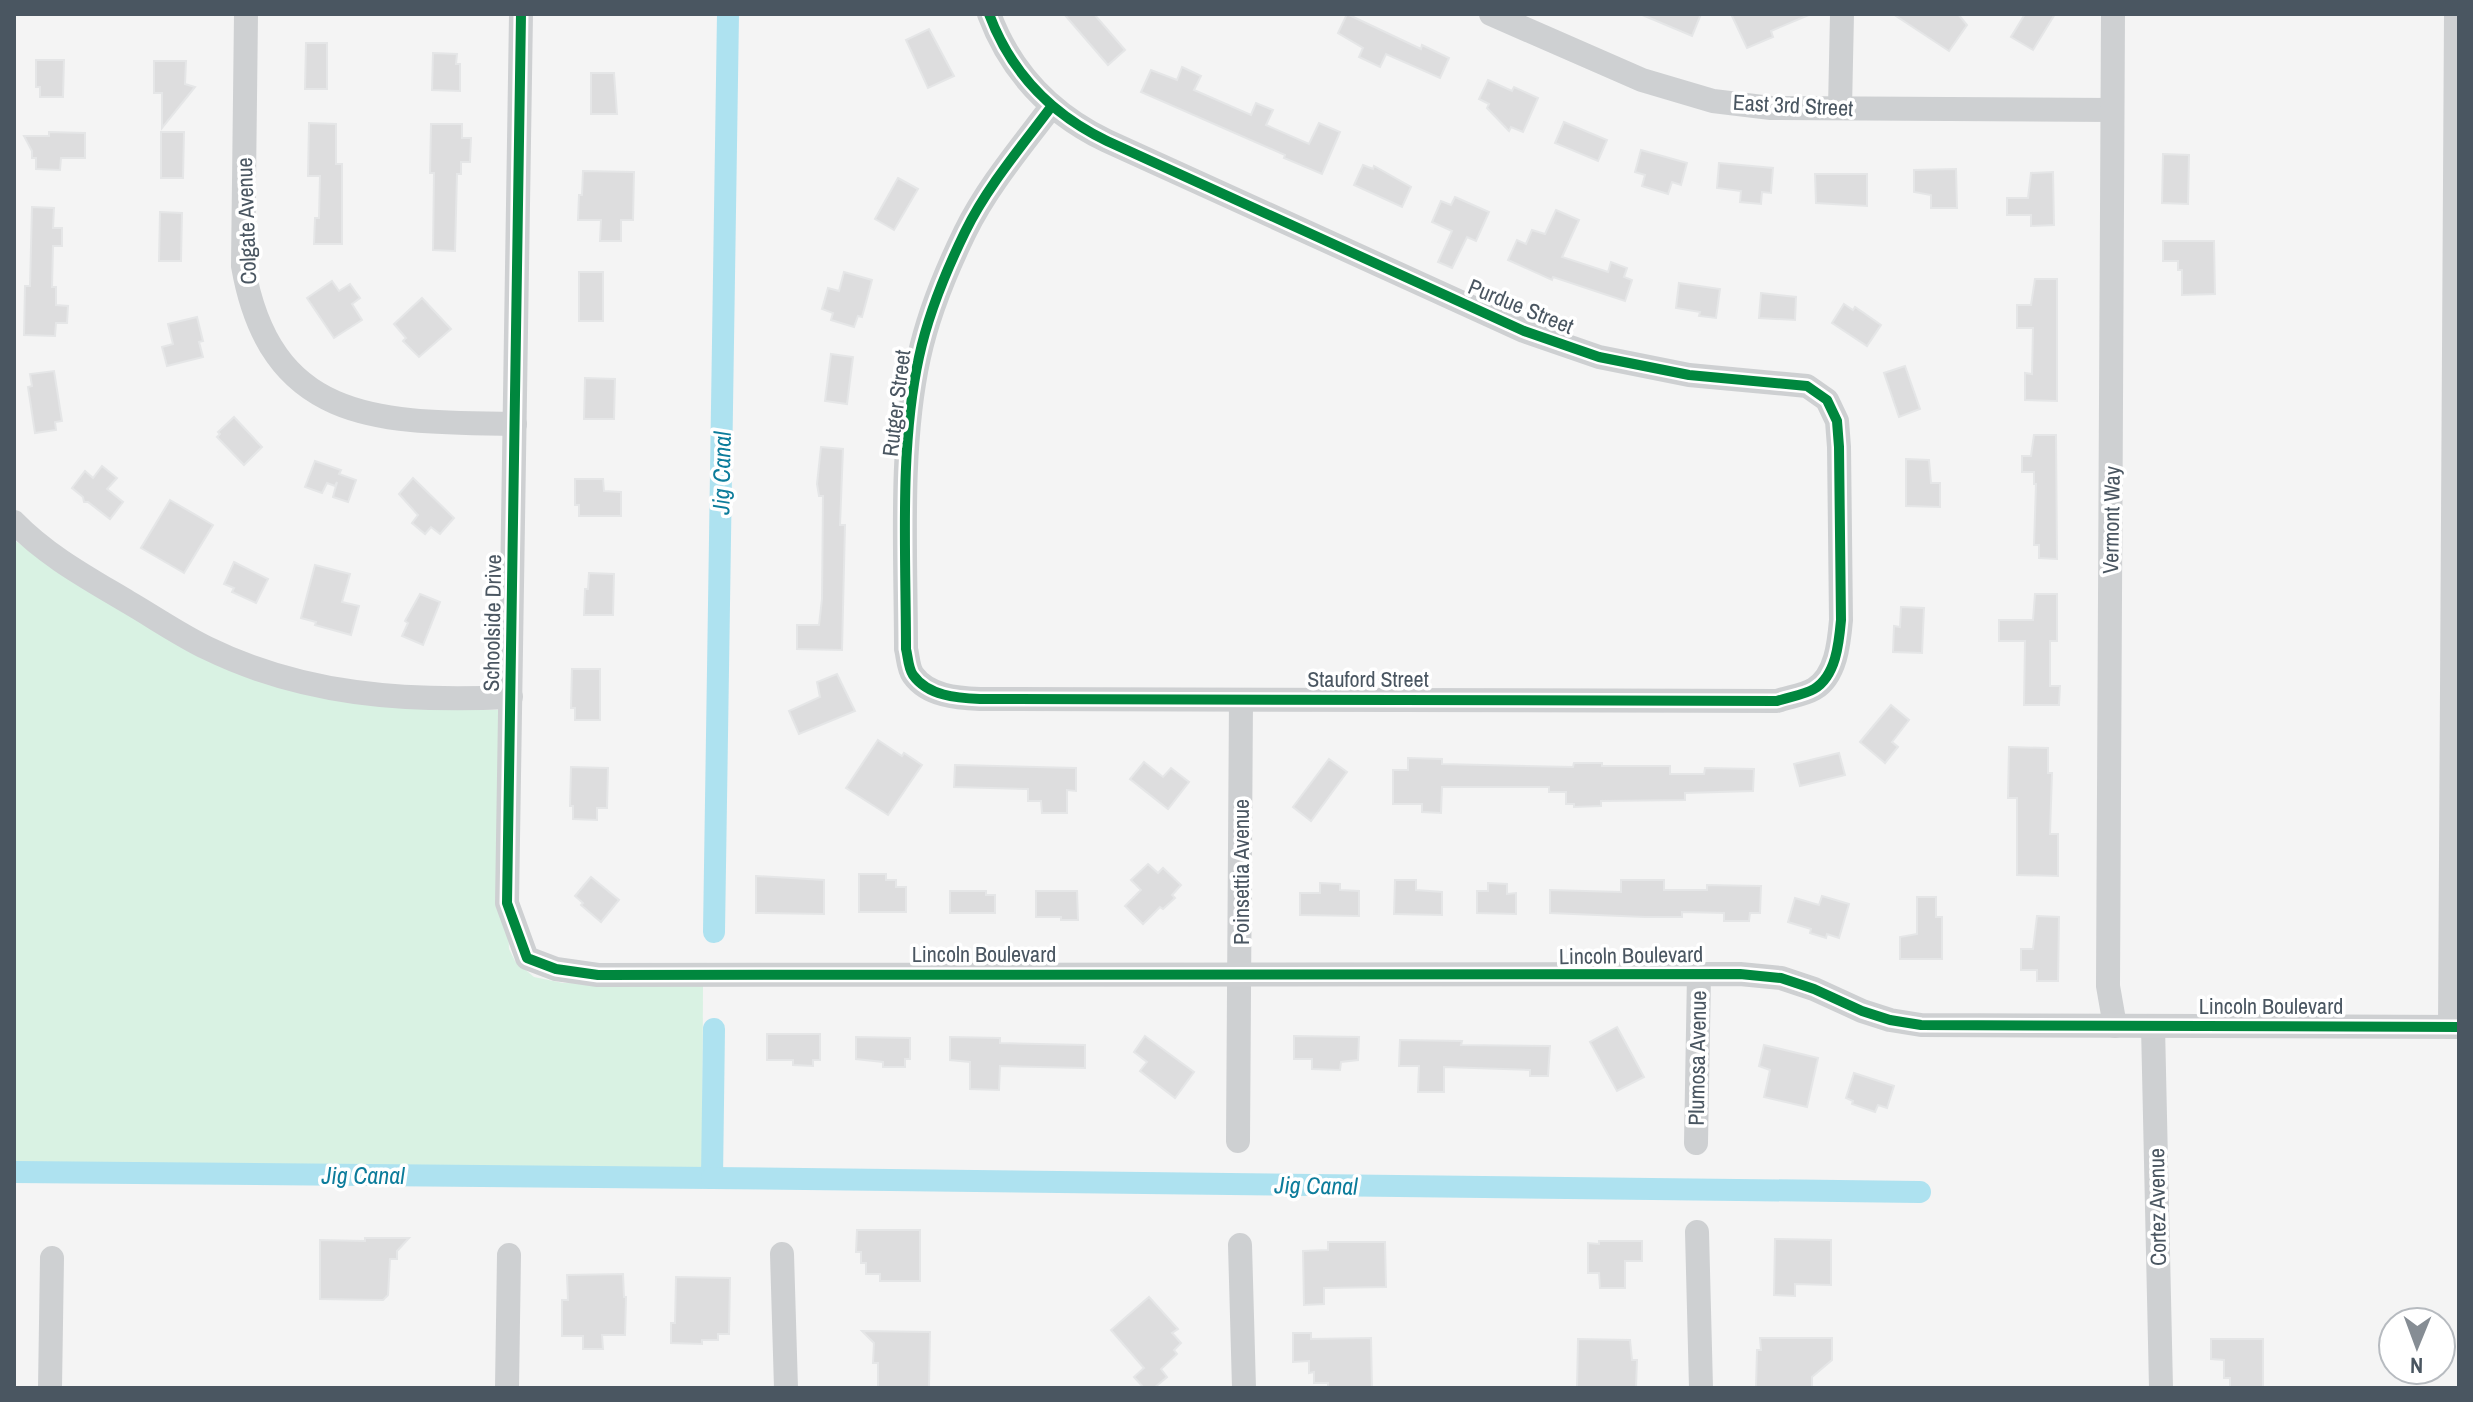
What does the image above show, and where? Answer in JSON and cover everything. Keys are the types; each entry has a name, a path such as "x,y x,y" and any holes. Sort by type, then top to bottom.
{"street":[{"name":"Colgate Avenue","path":"246,14 243,266 259,327 282,362 302,382 324,397 372,416 433,423 515,424"},
{"name":"Schoolside Drive","path":"521,14 507,903 527,958 556,969 598,975 796,975"},
{"name":"Purdue Street","path":"989,14 1011,60 1051,107 1079,127 1107,141 1524,331 1599,357 1689,375 1807,386 1827,400 1837,421 1839,447 1841,620 1839,645 1830,671 1814,689"},
{"name":"East 3rd Street","path":"1491,14 1642,80 1713,101 1771,108 2112,110"},
{"path":"1840,108 1842,14"},
{"name":"Vermont Way","path":"2113,14 2108,986 2115,1026"},
{"path":"2454,1027 2456,14"},
{"name":"Rutger Street","path":"924,685 912,674 906,649 907,486 918,359 928,323 966,230 998,179 1051,107"},
{"path":"14,522 35,543 105,588 206,648 259,670 298,683 367,695 468,699 511,697"},
{"name":"Stauford Street","path":"924,685 930,691 969,699 1777,701 1814,689"},
{"name":"Poinsettia Avenue","path":"1238,1141 1241,700"},
{"name":"Plumosa Avenue","path":"1696,1143 1699,974"},
{"name":"Lincoln Boulevard","path":"796,975 1740,974 1781,978 1876,1015 1921,1025 2454,1027"},
{"name":"Cortez Avenue","path":"2153,1026 2161,1388"},
{"path":"1697,1232 1701,1388"},
{"path":"1240,1245 1244,1388"},
{"path":"782,1254 786,1388"},
{"path":"507,1388 509,1255"},
{"path":"50,1388 52,1258"}],"green space":[{"path":"14,540 64,574 359,703 499,710 509,949 515,961 534,977 563,983 703,985 702,1185 14,1174"}],"building":[{"path":"1064,14 1094,14 1125,50 1108,65"},
{"path":"1347,14 1421,49 1422,45 1449,58 1440,78 1386,54 1380,67 1359,57 1363,48 1338,33"},
{"path":"1640,14 1701,14 1692,36"},
{"path":"1731,14 1811,14 1771,31 1773,37 1747,48"},
{"path":"1893,14 1958,14 1967,25 1949,51"},
{"path":"2025,14 2055,14 2033,50 2011,37"},
{"path":"929,29 954,76 928,88 906,40"},
{"path":"306,43 327,43 327,89 305,89"},
{"path":"433,53 457,54 460,91 432,90"},
{"path":"36,60 64,60 63,97 40,97 40,87 36,87"},
{"path":"154,61 186,61 185,84 195,87 162,128 162,93 154,93"},
{"path":"1182,67 1201,76 1194,90 1251,115 1256,103 1273,110 1266,125 1309,144 1319,123 1340,132 1322,174 1141,92 1151,70 1177,80"},
{"path":"591,73 614,73 617,114 591,114"},
{"path":"1488,80 1538,98 1523,132 1511,127 1509,131 1487,108 1489,104 1479,99"},
{"path":"1564,122 1607,140 1598,161 1555,143"},
{"path":"309,123 336,124 336,164 342,164 342,244 314,244 315,218 319,218 320,176 308,176"},
{"path":"431,124 462,124 462,138 471,138 470,162 461,162 461,174 457,174 455,251 433,250"},
{"path":"49,132 85,133 85,158 61,158 60,170 36,169 36,158 32,158 24,136 49,136"},
{"path":"161,132 184,132 183,178 161,178"},
{"path":"1641,150 1687,163 1681,185 1672,182 1668,194 1642,186 1645,175 1635,172"},
{"path":"2163,154 2189,155 2188,204 2162,203"},
{"path":"1719,163 1773,168 1771,193 1762,192 1761,204 1740,202 1741,191 1717,188"},
{"path":"1363,165 1373,169 1374,166 1411,187 1402,207 1354,185"},
{"path":"1956,169 1957,208 1931,208 1931,195 1914,192 1914,170"},
{"path":"583,171 634,172 633,220 621,220 621,241 600,241 601,220 578,220"},
{"path":"2053,172 2054,225 2031,226 2031,215 2007,215 2007,198 2028,198 2031,173"},
{"path":"1815,174 1867,174 1867,206 1816,203"},
{"path":"898,178 918,189 894,230 875,219"},
{"path":"1455,197 1489,212 1476,241 1467,237 1452,268 1438,262 1452,231 1432,222 1441,201 1451,205"},
{"path":"32,207 54,208 53,228 62,228 62,246 53,246 52,287 56,287 56,305 68,306 67,323 56,323 55,336 24,335 25,286 30,286"},
{"path":"1556,210 1579,220 1562,257 1608,272 1611,262 1627,268 1624,277 1632,280 1625,301 1553,277 1552,280 1508,260 1517,240 1526,244 1532,230 1545,234"},
{"path":"160,212 182,213 181,261 159,261"},
{"path":"2163,241 2214,241 2215,294 2182,295 2182,270 2178,270 2178,261 2163,261"},
{"path":"579,272 603,272 603,321 579,321"},
{"path":"844,272 872,280 862,317 858,316 854,327 831,320 833,313 822,309 828,288 839,291"},
{"path":"2035,279 2057,279 2057,401 2025,400 2025,373 2032,374 2033,328 2017,328 2017,305 2031,305"},
{"path":"332,281 339,291 350,284 360,298 352,304 362,320 334,338 307,298"},
{"path":"1679,283 1720,289 1716,318 1676,308"},
{"path":"1761,293 1796,297 1795,320 1759,318"},
{"path":"422,298 451,329 419,357 403,341 406,338 394,324"},
{"path":"1844,304 1853,310 1855,307 1881,325 1867,346 1832,323"},
{"path":"197,317 203,357 167,366 162,347 173,344 168,324"},
{"path":"831,354 853,357 847,404 825,401"},
{"path":"1905,366 1920,409 1899,417 1884,373"},
{"path":"54,371 62,421 55,422 56,430 35,433 28,387 32,386 30,374"},
{"path":"585,378 615,379 614,419 584,419"},
{"path":"234,417 262,447 244,465 217,437 218,432"},
{"path":"2034,435 2056,435 2057,559 2039,558 2039,545 2034,545 2036,484 2034,472 2022,472 2022,456 2031,456"},
{"path":"821,447 843,449 840,525 845,525 842,650 797,649 797,625 819,625 823,496 819,496 817,484"},
{"path":"1906,459 1929,460 1931,483 1940,483 1940,507 1906,506"},
{"path":"315,461 341,470 339,474 356,480 348,502 333,497 337,482 335,486 327,483 322,493 305,487"},
{"path":"102,466 117,478 107,489 123,502 110,519 84,502 83,497 72,488 85,471 93,478"},
{"path":"413,478 454,518 440,534 431,527 425,534 412,523 418,515 399,494"},
{"path":"575,479 603,479 604,491 621,492 621,516 579,516 579,505 575,505"},
{"path":"170,500 213,525 184,573 141,548"},
{"path":"234,562 268,579 256,603 232,592 234,588 224,584"},
{"path":"315,565 350,574 342,602 359,606 351,635 301,618"},
{"path":"589,573 614,574 613,615 584,615"},
{"path":"420,594 440,602 423,645 402,636 408,623 405,621"},
{"path":"2035,594 2057,594 2057,641 2050,641 2050,686 2060,686 2059,705 2024,705 2025,641 1999,641 1999,620 2033,620"},
{"path":"1901,607 1924,608 1922,653 1893,652 1894,626 1900,627"},
{"path":"572,669 600,669 600,720 575,720 575,708 571,708"},
{"path":"837,674 855,711 799,734 789,711 820,697 817,682"},
{"path":"1891,705 1909,720 1892,742 1898,747 1885,763 1860,742"},
{"path":"878,740 922,765 888,815 846,788"},
{"path":"2009,747 2048,748 2048,773 2052,773 2050,834 2058,834 2058,876 2017,875 2017,798 2008,798"},
{"path":"1839,753 1845,775 1800,786 1794,764"},
{"path":"1408,758 1442,759 1442,764 1573,767 1574,763 1602,763 1602,766 1670,766 1670,774 1704,774 1705,768 1754,769 1753,791 1685,793 1685,800 1601,801 1601,806 1574,807 1574,804 1566,804 1566,792 1549,792 1549,787 1442,787 1441,813 1422,812 1422,804 1393,804 1393,770 1408,770"},
{"path":"1329,759 1347,772 1311,821 1293,807"},
{"path":"1144,762 1163,777 1171,768 1189,782 1168,809 1130,779"},
{"path":"955,765 1076,768 1076,791 1067,790 1067,813 1042,813 1041,801 1028,801 1028,789 954,787"},
{"path":"571,767 608,768 607,808 597,808 597,820 573,819 573,806 570,806"},
{"path":"1148,864 1158,873 1163,868 1181,885 1172,895 1175,898 1163,909 1160,907 1143,924 1125,906 1141,890 1131,880"},
{"path":"859,874 886,874 886,880 896,880 896,887 906,887 906,912 859,912"},
{"path":"756,876 824,880 824,914 756,913"},
{"path":"591,877 619,900 601,922 575,896"},
{"path":"1395,880 1416,880 1416,890 1442,892 1442,915 1394,914"},
{"path":"1621,880 1664,880 1664,890 1707,890 1707,885 1761,886 1760,913 1750,913 1749,921 1724,921 1724,913 1682,912 1682,917 1645,917 1550,913 1550,890 1621,892"},
{"path":"1320,883 1340,884 1340,890 1359,891 1359,916 1300,915 1300,893 1320,893"},
{"path":"1488,883 1507,884 1507,894 1516,893 1516,914 1477,913 1477,891 1488,891"},
{"path":"950,891 986,891 986,895 995,895 995,913 950,913"},
{"path":"1036,891 1077,891 1078,920 1036,917"},
{"path":"1822,896 1849,904 1839,938 1810,933 1811,929 1788,922 1795,898 1819,905"},
{"path":"1917,897 1936,897 1936,917 1942,917 1942,959 1900,959 1900,937 1917,934"},
{"path":"2037,916 2059,917 2058,981 2037,981 2037,970 2021,970 2021,949 2033,949"},
{"path":"1617,1027 1644,1077 1617,1091 1590,1042"},
{"path":"767,1034 820,1034 820,1060 813,1060 813,1066 793,1065 793,1060 767,1060"},
{"path":"1145,1036 1194,1072 1175,1098 1140,1071 1147,1062 1134,1052"},
{"path":"1294,1036 1359,1037 1358,1060 1341,1062 1340,1070 1312,1069 1312,1059 1294,1059"},
{"path":"856,1037 910,1038 910,1059 905,1059 905,1067 883,1067 883,1062 856,1059"},
{"path":"950,1037 1000,1038 1000,1043 1085,1045 1085,1068 1000,1066 999,1090 970,1089 970,1062 950,1060"},
{"path":"1400,1040 1462,1041 1461,1045 1550,1046 1548,1076 1530,1076 1530,1070 1444,1067 1444,1092 1418,1092 1419,1066 1399,1066"},
{"path":"1764,1045 1818,1058 1807,1107 1764,1097 1770,1070 1759,1066"},
{"path":"1854,1073 1894,1086 1887,1108 1878,1105 1875,1112 1852,1104 1853,1101 1846,1098"},
{"path":"857,1230 920,1230 920,1281 880,1281 880,1274 866,1274 866,1263 861,1263 861,1252 856,1252"},
{"path":"365,1238 409,1238 397,1251 397,1259 390,1259 388,1295 383,1300 320,1299 320,1240 365,1241"},
{"path":"1775,1239 1831,1240 1831,1285 1795,1284 1795,1296 1774,1295"},
{"path":"1599,1241 1642,1241 1642,1261 1625,1261 1625,1288 1600,1288 1599,1273 1588,1273 1588,1243 1599,1244"},
{"path":"1328,1242 1385,1242 1386,1287 1324,1288 1324,1304 1304,1305 1303,1251 1328,1250"},
{"path":"623,1274 625,1335 602,1335 603,1349 583,1349 583,1336 562,1336 562,1300 568,1300 567,1275"},
{"path":"676,1277 730,1278 729,1334 718,1334 718,1340 702,1340 702,1344 671,1343 671,1323 675,1323"},
{"path":"1149,1297 1178,1329 1172,1333 1181,1343 1174,1350 1177,1354 1161,1369 1167,1377 1154,1388 1144,1388 1134,1377 1144,1368 1111,1330"},
{"path":"862,1331 930,1332 929,1388 878,1388 878,1363 873,1363 874,1343"},
{"path":"1293,1333 1311,1333 1311,1339 1371,1338 1372,1388 1328,1388 1328,1383 1314,1383 1314,1372 1309,1373 1309,1361 1293,1362"},
{"path":"1760,1338 1832,1338 1832,1360 1812,1377 1812,1388 1756,1388"},
{"path":"1578,1339 1630,1340 1632,1360 1637,1360 1636,1388 1577,1388"},
{"path":"2211,1339 2263,1339 2263,1388 2230,1388 2230,1378 2224,1378 2224,1360 2211,1359"}],"waterway":[{"name":"Jig Canal","path":"714,932 728,14"},
{"name":"Jig Canal","path":"14,1172 712,1178 714,1029"},
{"name":"Jig Canal","path":"712,1178 1920,1192"}],"cycle path":[{"path":"521,14 507,903 527,958 556,969 598,975 1740,974 1781,978 1862,1011 1921,1025 2459,1027"},
{"path":"989,14 1009,55 1035,90 1068,118 1107,141 1524,331 1599,357 1689,375 1807,386 1827,400 1837,421 1839,447 1841,620 1835,658 1827,676 1810,691 1777,701 980,699 935,692 919,682 911,672 906,649 905,540 906,465 919,357 938,293 974,215 1051,107"}]}
